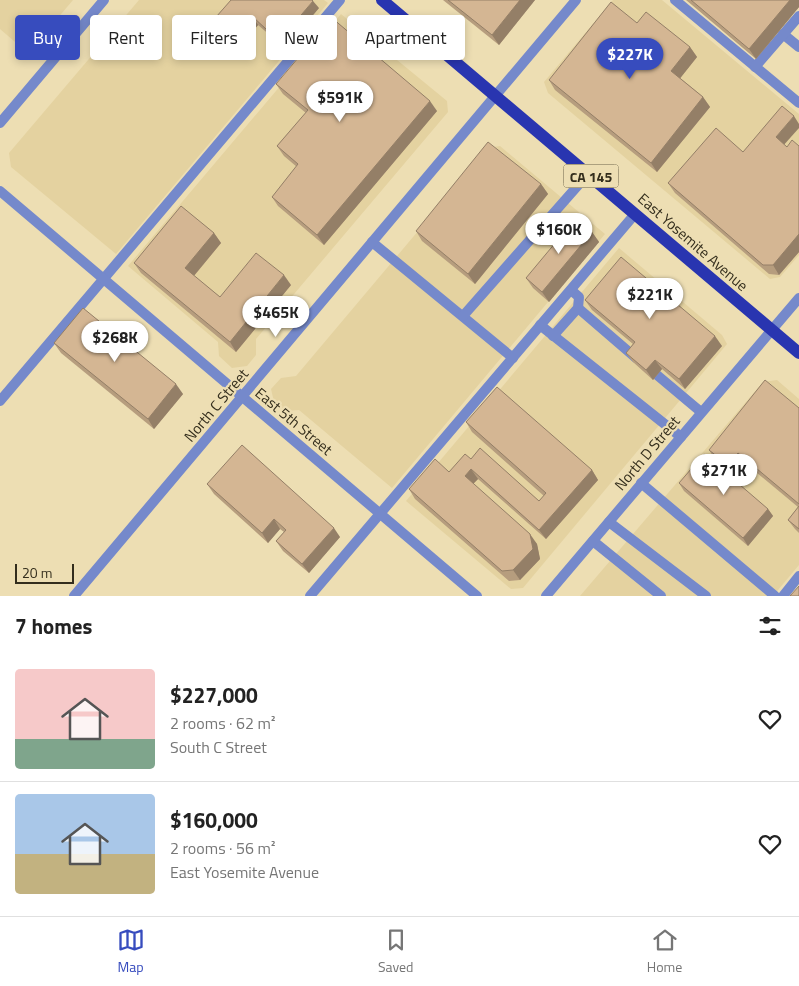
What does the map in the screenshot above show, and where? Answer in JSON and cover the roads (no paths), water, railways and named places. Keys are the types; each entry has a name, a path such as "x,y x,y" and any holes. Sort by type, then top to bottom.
{"main road":[{"name":"East Yosemite Avenue","path":"382,0 799,353"}],"street":[{"path":"0,123 104,0"},
{"path":"0,401 340,0"},
{"name":"North C Street","path":"74,596 576,0"},
{"path":"675,0 799,103"},
{"path":"755,67 799,16"},
{"path":"783,34 799,47"},
{"path":"463,316 588,174"},
{"name":"East 5th Street","path":"0,192 476,596"},
{"path":"310,596 635,214"},
{"path":"372,242 513,358"},
{"path":"553,336 578,308 579,297 570,290"},
{"name":"North D Street","path":"546,596 799,298"},
{"path":"578,308 634,355"},
{"path":"540,325 681,437"},
{"path":"660,375 701,412"},
{"path":"641,482 775,596"},
{"path":"609,522 706,596"},
{"path":"593,541 661,596"},
{"path":"783,596 799,576"}]}
